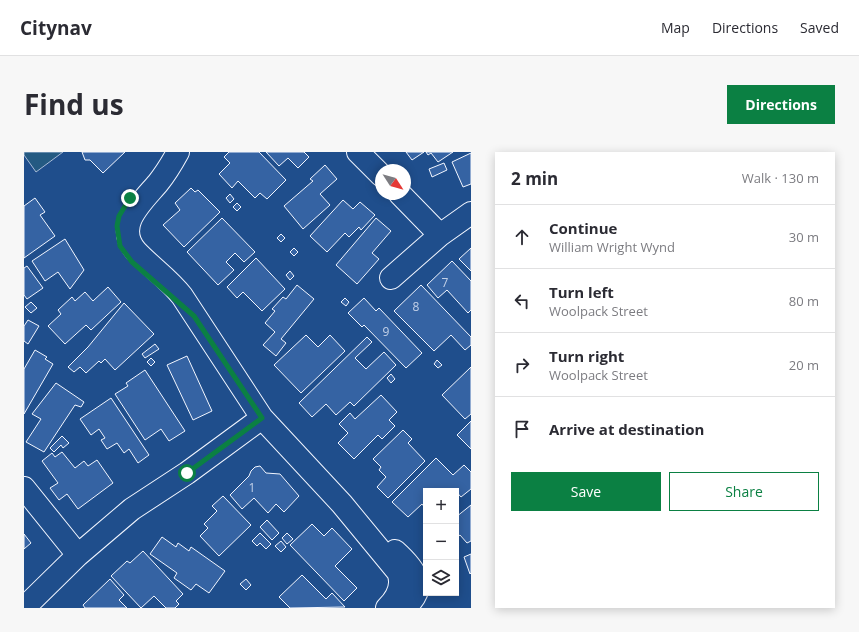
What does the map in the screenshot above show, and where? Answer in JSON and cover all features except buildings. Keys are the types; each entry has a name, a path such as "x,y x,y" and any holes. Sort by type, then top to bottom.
{"street":[{"path":"177,152 158,166 130,198 119,216 117,236 120,246 132,262 194,316 262,418 342,504 392,563 400,577 400,589 396,598 387,608"},
{"path":"358,152 375,169"},
{"path":"406,200 440,235"},
{"path":"390,278 440,235 471,213"},
{"path":"24,608 78,555 132,509 187,473 262,418"},
{"path":"24,488 78,555"},
{"path":"342,504 377,533 409,563 415,572 418,582 417,590 413,599 404,608"}],"shaded area":[{"path":"24,152 63,152 36,172 24,155"}],"route":[{"path":"130,198 119,216 117,236 120,246 132,262 194,316 262,418 187,473"}]}
